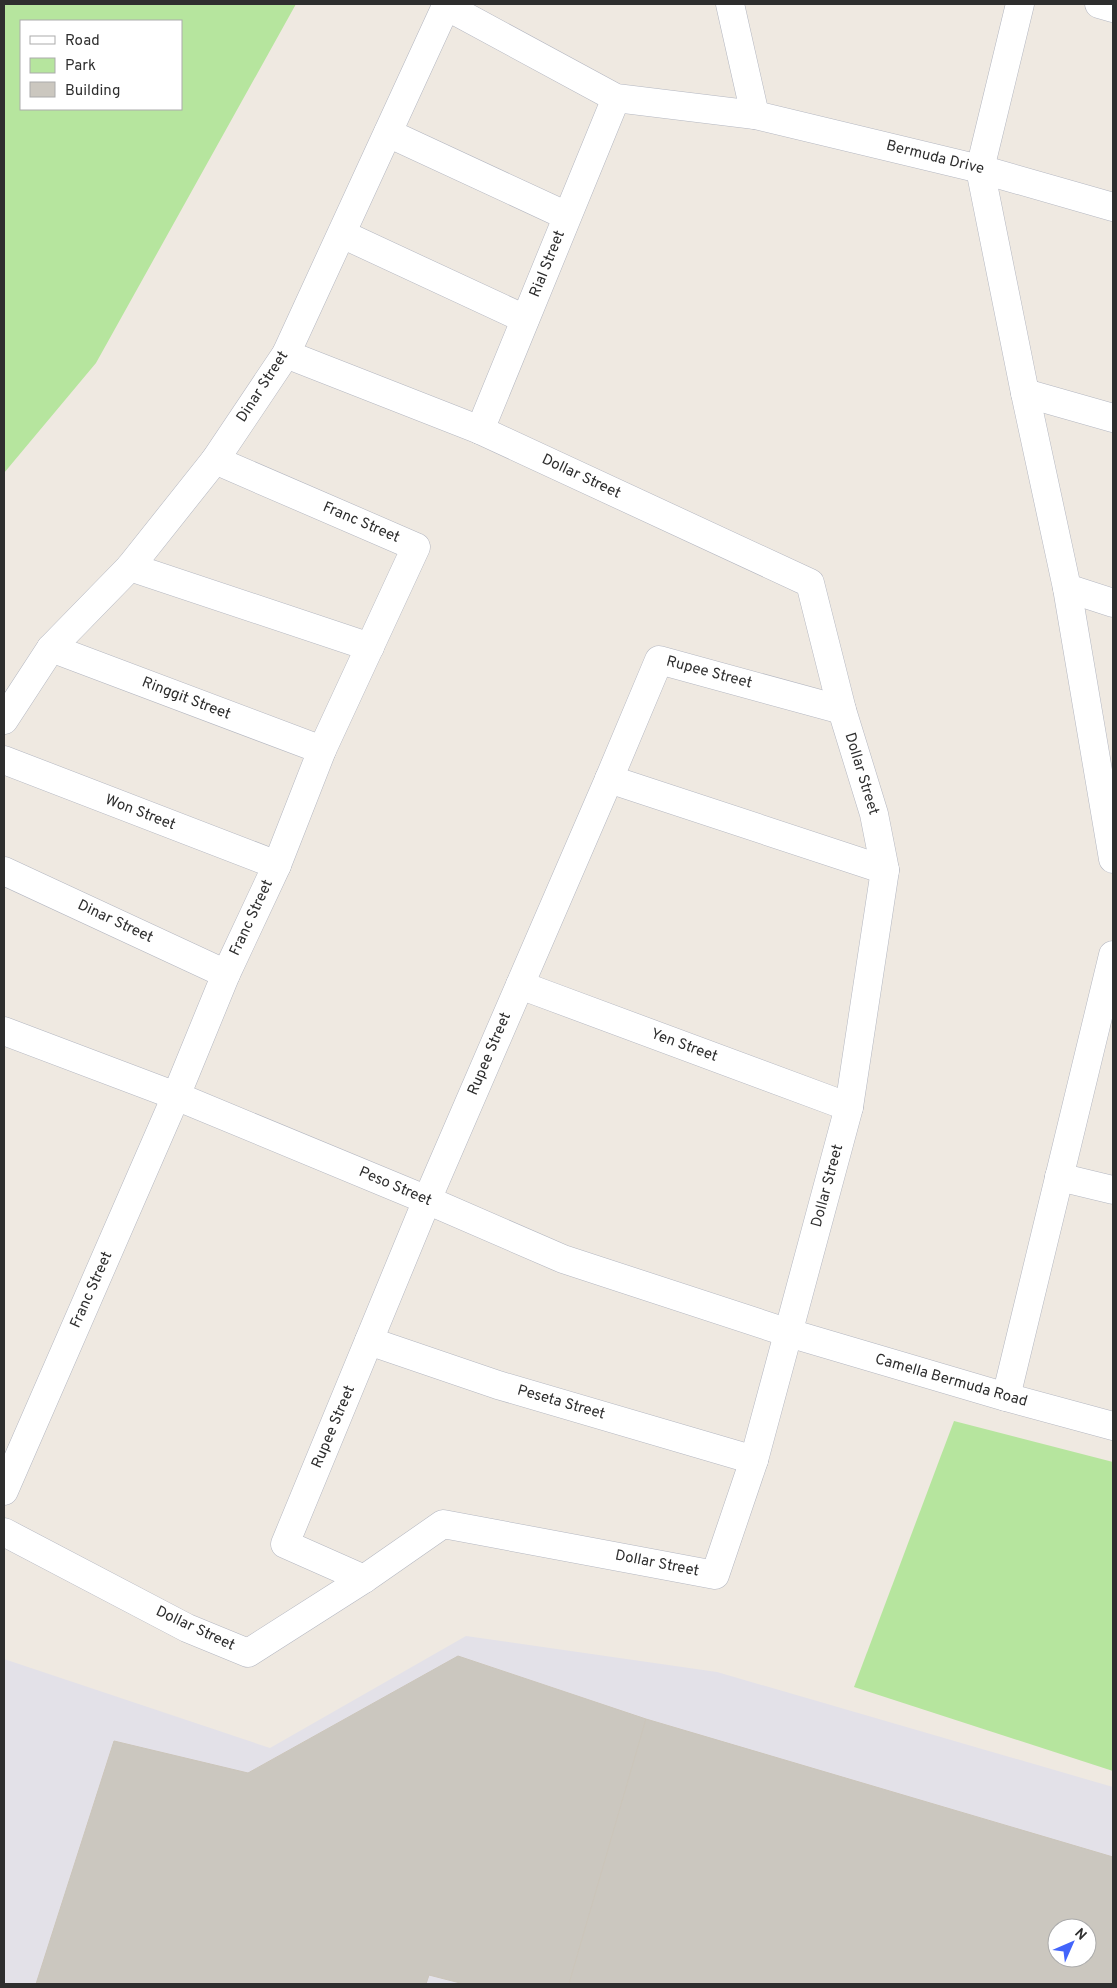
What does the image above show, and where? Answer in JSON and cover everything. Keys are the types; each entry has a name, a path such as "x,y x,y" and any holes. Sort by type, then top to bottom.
{"street":[{"path":"730,4 755,115"},
{"path":"1020,4 980,168 1107,785 1113,859"},
{"path":"1099,4 1113,8"},
{"name":"Dinar Street","path":"4,720 51,648 130,566 215,460 286,354 446,6 616,98"},
{"name":"Bermuda Drive","path":"616,98 755,115 980,168 1113,207"},
{"name":"Rial Street","path":"480,430 616,98"},
{"path":"388,133 567,216"},
{"path":"342,234 525,319"},
{"name":"Dollar Street","path":"4,1532 187,1628 248,1653 364,1579 443,1524 714,1575 754,1460 849,1107 885,870 874,814 842,710 810,583 480,430 286,354"},
{"path":"1025,393 1113,418"},
{"name":"Franc Street","path":"4,1491 176,1096 226,974 277,865 322,750 416,547 215,460"},
{"path":"130,566 370,647"},
{"path":"1067,588 1113,602"},
{"name":"Ringgit Street","path":"51,648 322,750"},
{"name":"Rupee Street","path":"364,1579 285,1544 427,1200 610,779 659,660 842,710"},
{"name":"Won Street","path":"4,760 277,865"},
{"path":"610,779 885,870"},
{"name":"Dinar Street","path":"4,871 226,974"},
{"path":"1006,1397 1113,955"},
{"name":"Yen Street","path":"520,985 849,1107"},
{"name":"Peso Street","path":"4,1031 176,1096 427,1200 563,1260 789,1333"},
{"path":"1059,1177 1113,1190"},
{"name":"Camella Bermuda Road","path":"789,1333 1006,1397 1113,1426"},
{"name":"Peseta Street","path":"369,1341 498,1385 754,1460"}],"shaded area":[{"path":"466,1636 717,1672 1113,1787 1113,1984 4,1984 4,1659 270,1748"}],"green space":[{"path":"4,4 296,4 96,363 4,473"},
{"path":"954,1421 1113,1462 1113,1771 854,1687"}],"building":[{"path":"458,1656 646,1719 569,1984 464,1984 429,1975 426,1984 36,1984 114,1741 248,1773"},
{"path":"646,1719 1113,1857 1113,1984 569,1984"}]}
